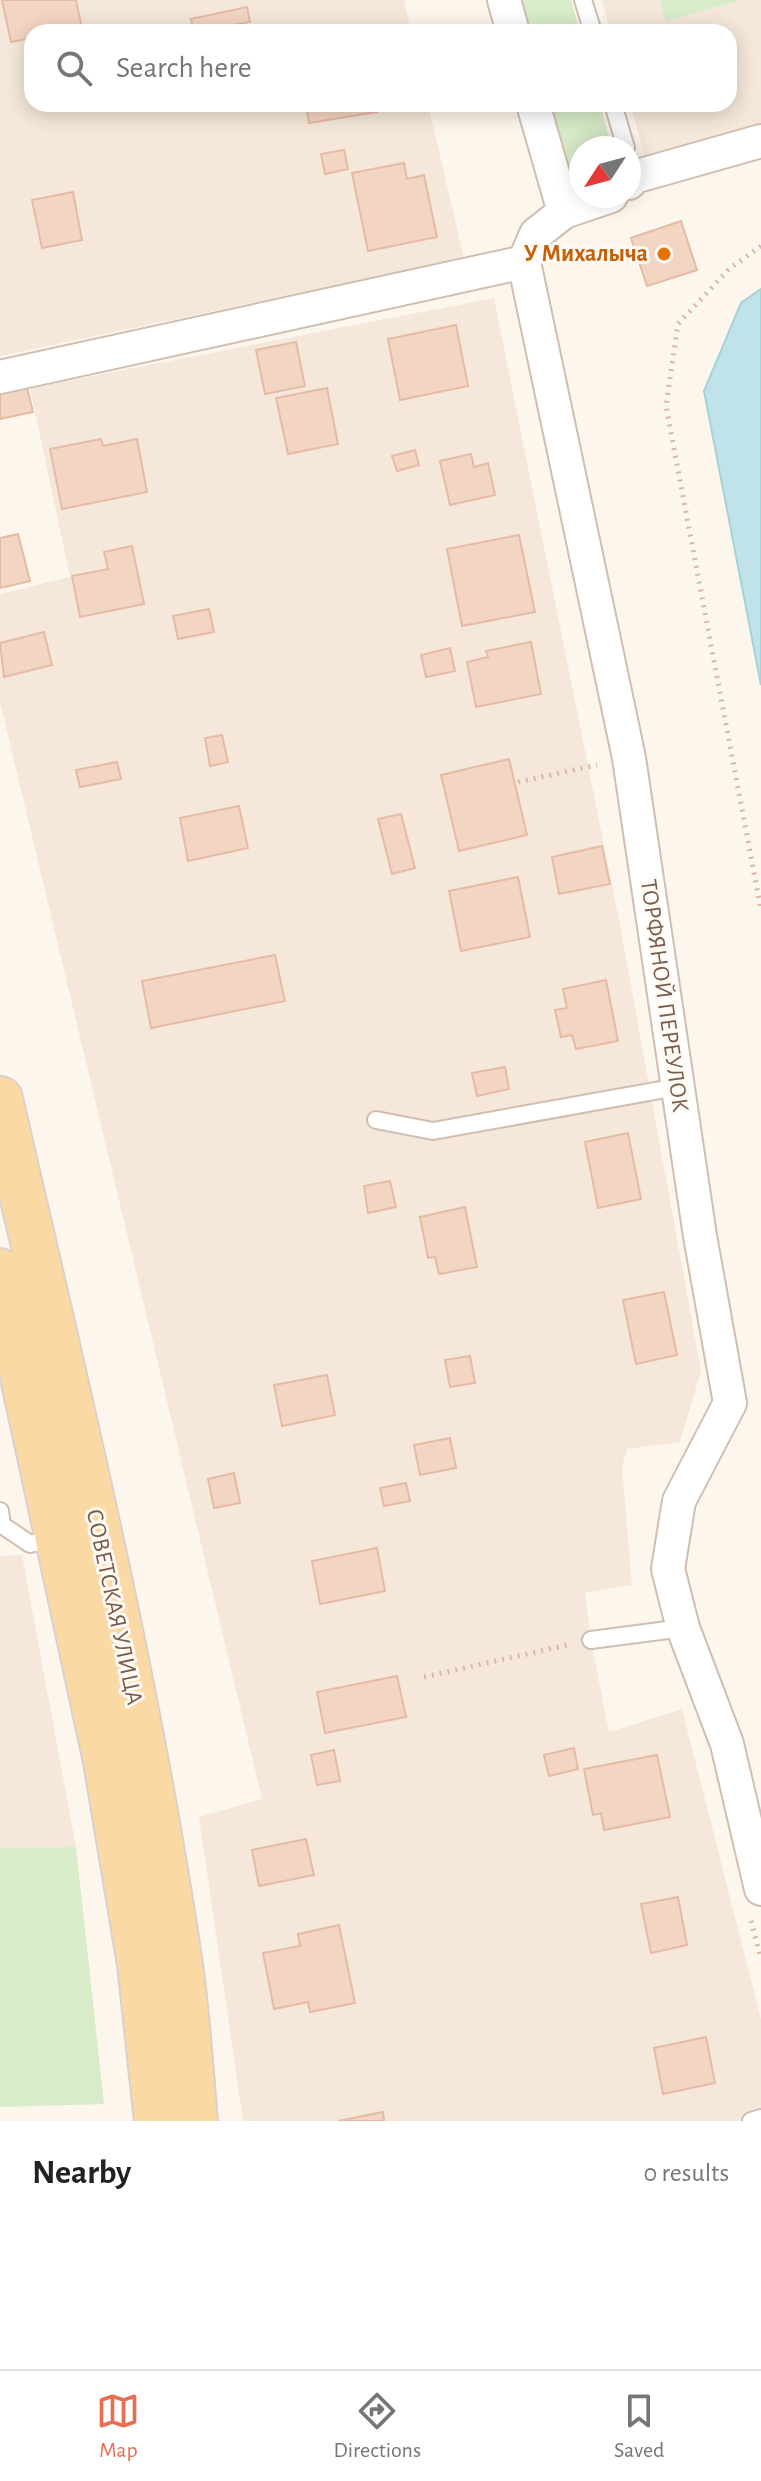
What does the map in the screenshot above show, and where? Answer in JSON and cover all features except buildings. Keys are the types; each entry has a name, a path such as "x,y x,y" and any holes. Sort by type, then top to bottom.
{"main road":[{"name":"СОВЕТСКАЯ УЛИЦА","path":"0,1099 95,1514 144,1753 179,1954 195,2121"},
{"name":"СОВЕТСКАЯ УЛИЦА","path":"0,1271 106,1761 140,1964 157,2121"}],"street":[{"path":"504,0 511,24"},
{"path":"535,112 564,212"},
{"path":"641,169 761,141"},
{"path":"0,377 524,262 536,234 570,208"},
{"name":"ТОРФЯНОЙ ПЕРЕУЛОК","path":"524,262 629,758 677,1087 730,1403 679,1501 668,1569 683,1628 727,1744 755,1901"}],"lane":[{"path":"583,0 590,24"},
{"path":"615,112 619,136"},
{"path":"376,1120 433,1131 677,1087"},
{"path":"1,1520 30,1544 60,1538"},
{"path":"591,1640 683,1628"},
{"path":"751,2121 761,2118"}],"path":[{"path":"761,246 729,269 678,324 666,406 761,910"},
{"path":"518,782 629,758"},
{"path":"424,1677 591,1640"},
{"path":"755,1901 761,1959"}],"shaded area":[{"path":"0,0 404,0 409,24 24,24 24,112 430,112 464,258 0,356"},
{"path":"602,0 761,0 761,131 647,164 632,112 737,112 737,24 608,24"},
{"path":"494,298 621,930 701,1371 680,1442 627,1449 622,1467 632,1585 585,1593 591,1640 609,1732 682,1709 761,2019 761,2121 243,2121 199,1817 262,1799 0,702 0,594 70,577 30,388"},
{"path":"22,1555 76,1847 0,1848 0,1556"}],"green space":[{"path":"516,0 571,0 578,24 523,24"},
{"path":"660,0 741,0 666,21"},
{"path":"547,112 602,112 609,136 569,136 569,184"},
{"path":"76,1847 104,2104 0,2107 0,1848"}],"water":[{"path":"761,289 761,685 704,391 741,303"}],"place":[{"name":"У Михалыча","path":"664,254"}]}
